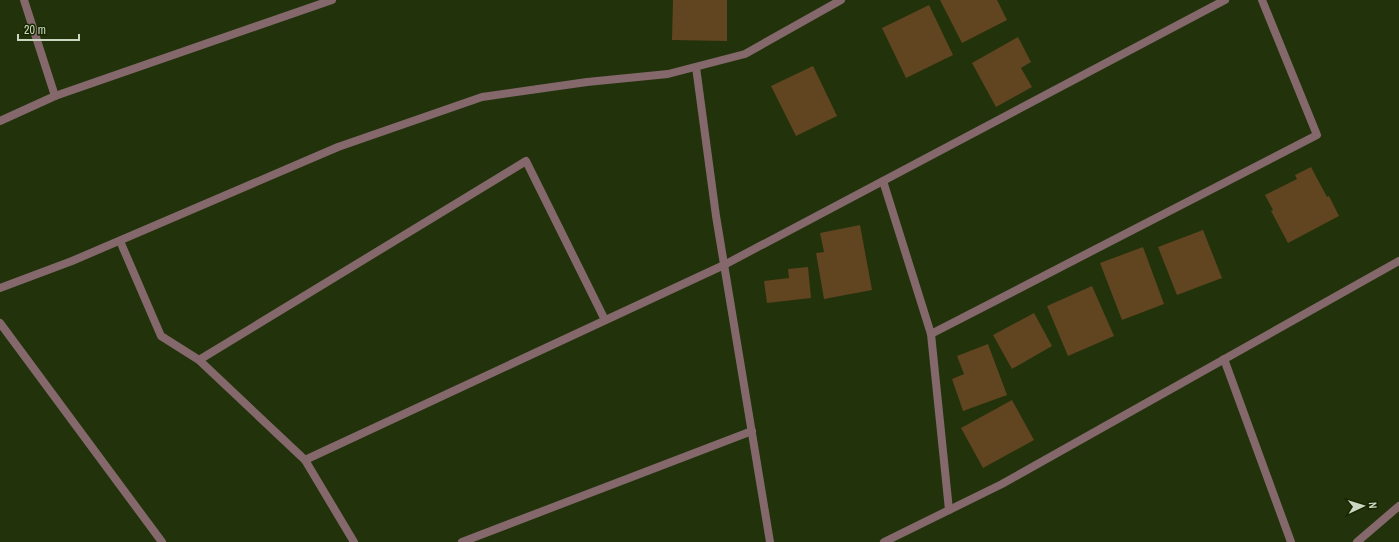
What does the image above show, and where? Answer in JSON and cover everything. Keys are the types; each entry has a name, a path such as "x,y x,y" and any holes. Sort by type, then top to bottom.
{"street":[{"path":"24,0 55,96"},
{"path":"0,121 55,96 332,0"},
{"path":"0,288 72,261 338,148 482,97 588,82 668,74 745,54 841,0"},
{"path":"305,460 724,265 1225,0"},
{"path":"931,334 1317,135 1262,0"},
{"path":"696,67 716,216 770,542"},
{"path":"199,360 526,162 605,320"},
{"path":"883,181 931,334 949,510"},
{"path":"120,241 161,336 199,360 305,460 354,542"},
{"path":"884,542 1002,484 1399,261"},
{"path":"0,324 162,542"},
{"path":"1224,359 1291,542"},
{"path":"462,542 752,431"},
{"path":"1357,542 1399,506"}],"building":[{"path":"673,0 727,0 727,41 672,40"},
{"path":"940,0 997,0 1007,20 962,43"},
{"path":"929,5 953,55 906,78 882,28"},
{"path":"1018,37 1031,62 1021,68 1032,87 996,107 972,63"},
{"path":"813,66 837,116 796,136 771,86"},
{"path":"1311,167 1327,197 1329,196 1339,216 1288,243 1271,211 1273,210 1265,195 1297,179 1295,175"},
{"path":"860,225 872,290 824,299 816,253 824,252 820,233"},
{"path":"1203,230 1222,278 1177,295 1158,247"},
{"path":"1143,247 1164,304 1122,320 1100,263"},
{"path":"808,267 811,298 767,303 764,281 789,278 788,269"},
{"path":"1092,286 1114,336 1068,356 1047,306"},
{"path":"1034,313 1052,346 1012,369 993,335"},
{"path":"988,344 1007,395 963,411 952,379 964,374 957,356"},
{"path":"1012,400 1034,440 983,468 961,428"}]}
